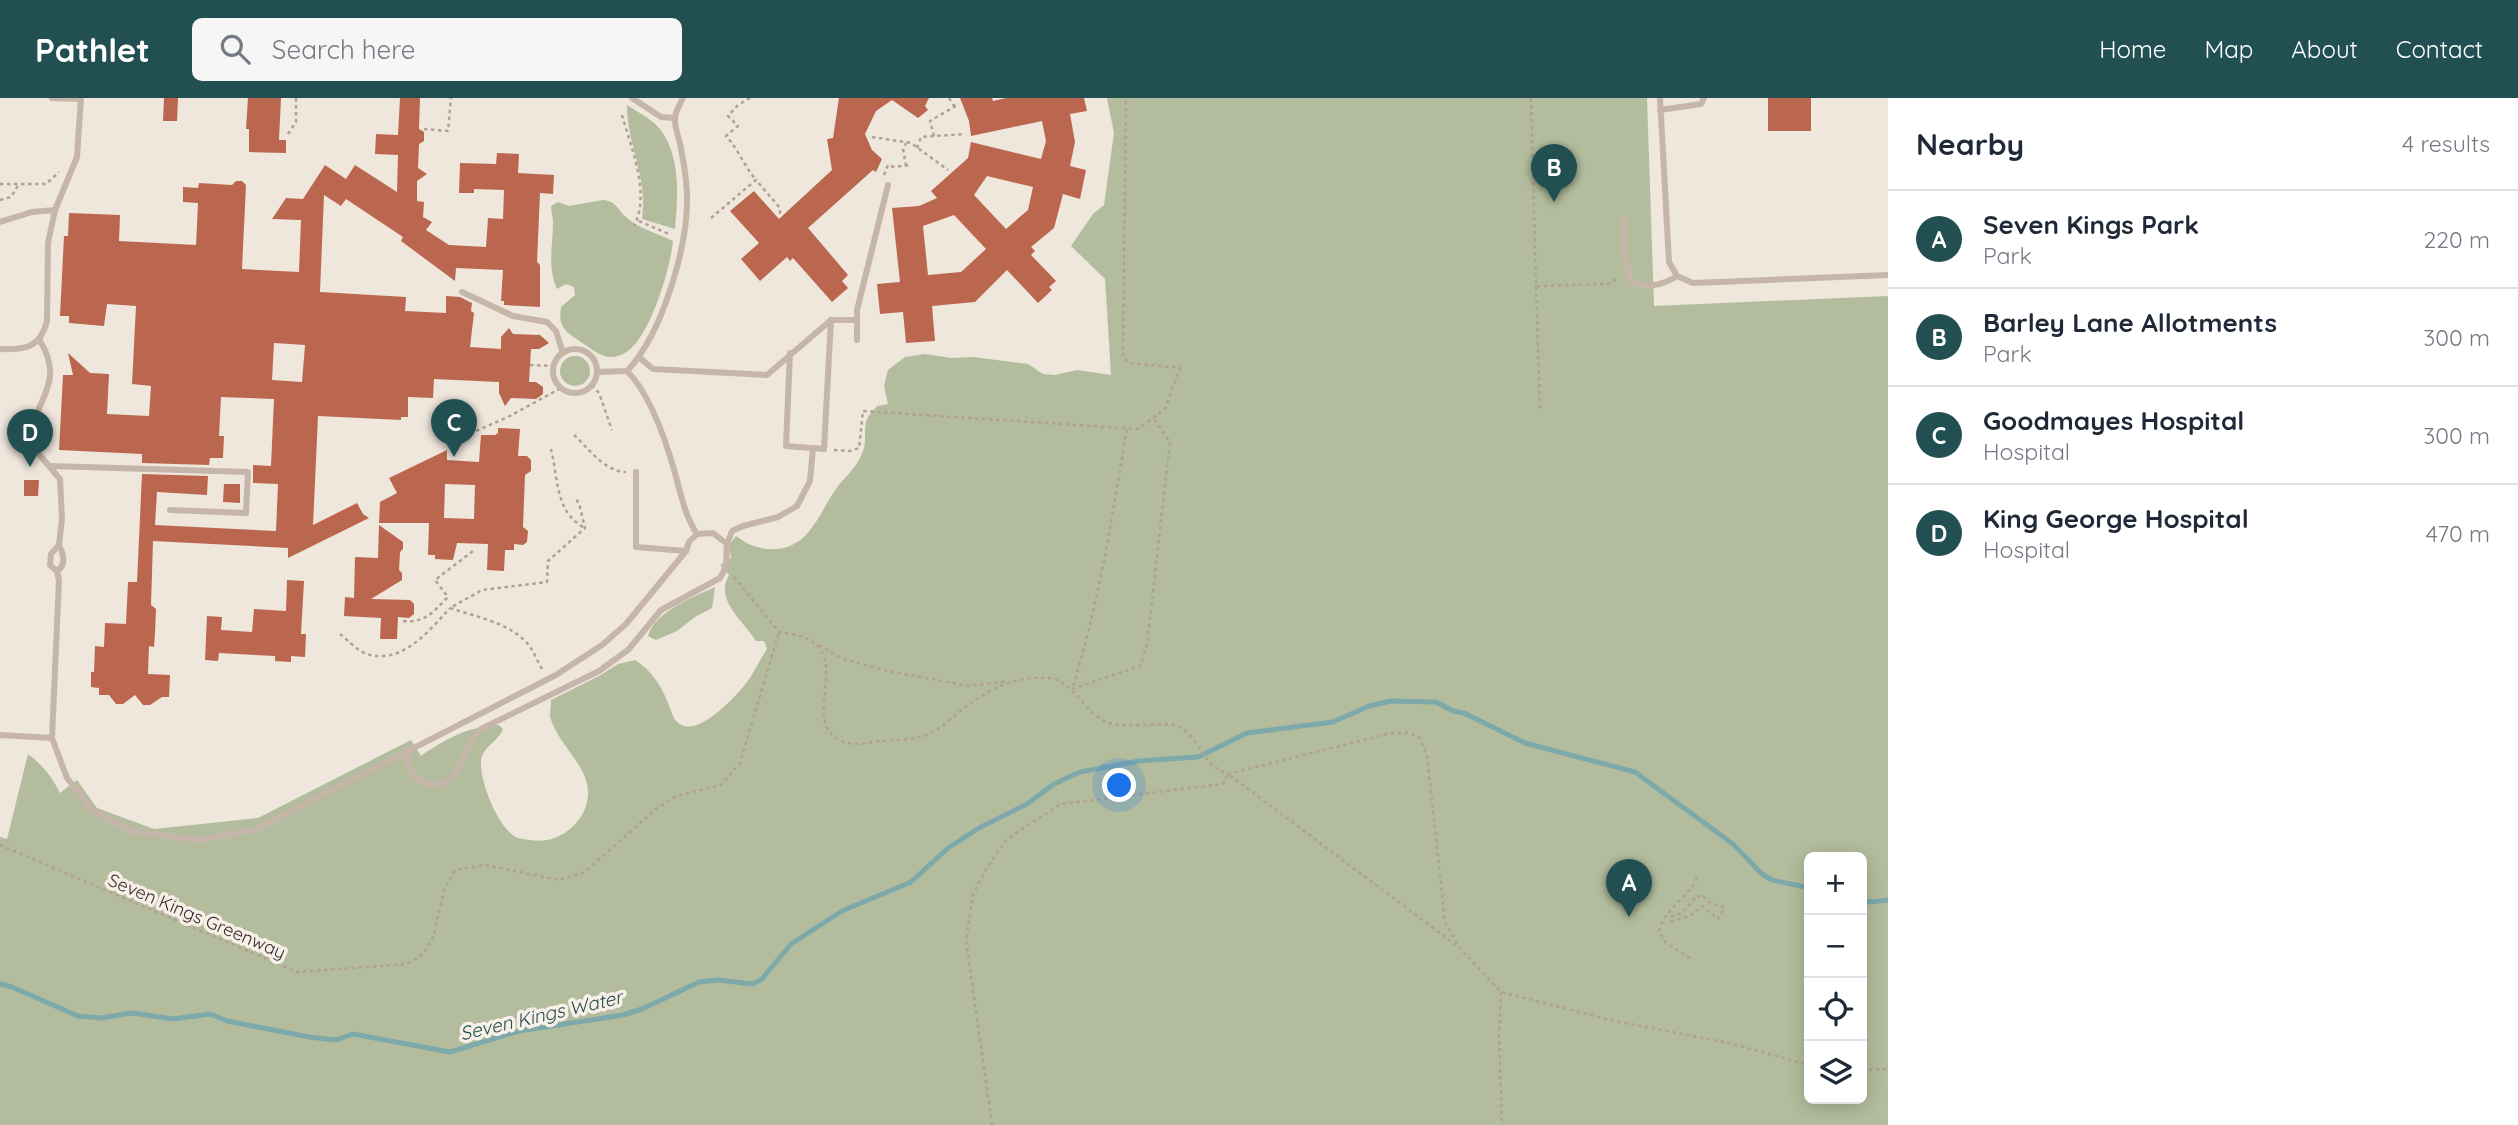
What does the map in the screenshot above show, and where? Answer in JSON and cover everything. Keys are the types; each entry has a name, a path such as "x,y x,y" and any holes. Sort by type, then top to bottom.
{"lane":[{"path":"0,349 26,348 44,334 47,321 48,243 55,210 77,157 81,99 52,98"},
{"path":"632,98 661,117 675,118"},
{"path":"597,372 627,371 640,358 668,296 683,240 687,194 675,118 683,98"},
{"path":"1660,98 1669,262 1677,276 1693,283 1888,275"},
{"path":"1660,110 1701,104 1704,98"},
{"path":"857,341 857,310 888,185"},
{"path":"0,222 39,211 55,210"},
{"path":"1624,219 1627,273 1630,280 1637,285 1646,286 1662,284 1677,276"},
{"path":"462,292 513,316 547,322 556,331 563,353"},
{"path":"640,358 653,369 767,375 831,320 857,320"},
{"path":"790,353 786,446 824,449 831,320"},
{"path":"39,339 48,354 49,388 34,418 31,441 33,449 50,466 61,484 62,519 59,544 63,565 57,571 52,738 67,778 93,811 134,832 200,840 254,830 549,678 602,645 626,624 697,534 713,533 727,544"},
{"path":"576,349 588,354 596,365 597,372 592,384 581,392 567,391 561,388 554,378 554,366 563,353 576,349"},
{"path":"627,371 639,383 668,447 689,521 697,534"},
{"path":"408,751 407,765 411,772 425,783 436,785 448,780 473,736 481,729 599,671 628,650 661,610 720,578 726,567 727,544 732,531 778,517 797,506 810,481 813,448"},
{"path":"50,466 248,472 246,513 170,510"},
{"path":"636,472 636,547 686,551"},
{"path":"57,571 50,565 51,554 59,544"},
{"path":"0,735 52,738"}],"path":[{"path":"288,134 296,122 296,98"},
{"path":"424,129 448,131 451,98"},
{"path":"750,98 738,105 728,116 738,126 726,136 737,148 743,164 780,208 780,216"},
{"path":"934,136 930,121 957,106 949,98"},
{"path":"824,449 850,451 859,448 863,411 1138,429 1165,409 1180,368 1129,363 1123,358 1126,98"},
{"path":"1531,98 1540,412"},
{"path":"622,115 638,174 641,201 634,226"},
{"path":"917,148 921,137 964,134"},
{"path":"872,137 906,142 948,170"},
{"path":"883,178 888,165 908,166 902,149 906,142"},
{"path":"0,184 46,184 60,171"},
{"path":"711,218 756,180"},
{"path":"0,200 11,197 19,184"},
{"path":"637,220 674,236"},
{"path":"1536,286 1608,284 1627,273"},
{"path":"530,365 554,366"},
{"path":"592,384 599,393 612,429"},
{"path":"450,439 456,440 508,417 561,388"},
{"path":"1072,689 1140,666 1147,645 1170,442 1153,418"},
{"path":"1072,689 1101,575 1127,429"},
{"path":"574,435 616,472 636,472"},
{"path":"551,449 562,507 576,524 585,528"},
{"path":"574,497 579,503 585,528"},
{"path":"340,634 364,653 393,655 407,650 450,608 482,590 547,582 548,561 585,528"},
{"path":"403,621 415,622 429,617 448,597 435,580 473,551"},
{"path":"726,567 779,632 802,636 843,659 888,671 969,686 1052,678 1072,689 1089,711 1111,723 1178,726 1197,742 1215,769 1228,774 1460,947 1502,992 1610,1020 1729,1043 1804,1064"},
{"path":"450,608 499,625 523,639 549,678"},
{"name":"Seven Kings Greenway","path":"0,845 297,972 407,964 423,954 433,938 444,890 455,870 485,865 559,880 584,872 656,809 677,796 720,785 740,763 779,632"},
{"path":"817,644 826,660 824,722 833,736 845,743 914,738 933,732 981,695 1012,680"},
{"path":"992,1125 966,940 972,894 1007,839 1061,804 1223,784 1228,774 1391,733 1409,733 1420,738 1427,755 1445,922 1460,947"},
{"path":"1690,958 1666,943 1659,931 1662,920 1690,890 1698,874"},
{"path":"1703,896 1724,907 1718,919 1702,906 1680,920 1672,922 1670,917 1682,913 1696,897 1703,896"},
{"path":"1502,992 1499,1034 1502,1125"},
{"path":"1867,1070 1888,1069"}],"green space":[{"path":"1107,98 1647,98 1654,306 1888,296 1888,1125 0,1125 0,837 7,839 28,754 47,772 60,793 77,780 97,808 154,829 258,818 411,740 421,756 458,734 499,725 503,729 481,758 484,782 496,813 517,838 538,841 560,836 578,820 588,799 583,774 561,740 550,716 551,700 618,664 635,660 655,679 674,718 681,725 700,723 730,701 747,682 767,649 764,641 756,641 733,611 725,594 729,575 720,565 731,558 729,545 736,536 754,546 776,549 788,547 806,535 861,456 868,417 877,406 888,404 884,386 888,370 905,357 925,354 1028,364 1043,374 1055,375 1077,370 1111,375 1105,279 1071,246 1093,214 1104,205 1114,133"},
{"path":"627,105 656,124 671,150 677,190 675,229 642,219 642,189 630,134"},
{"path":"603,200 614,204 636,224 673,241 664,284 652,316 636,343 616,357 595,351 569,334 563,326 561,307 575,295 574,287 566,284 557,289 551,264 551,206 558,202 569,206"},
{"path":"575,356 586,360 590,371 586,382 575,386 564,382 560,371 564,360"},
{"path":"715,587 712,608 677,631 656,640 648,636 658,619 667,612"}],"building":[{"path":"164,98 178,98 177,121 163,121"},
{"path":"248,98 281,98 279,140 286,140 286,153 249,152 249,129 246,129"},
{"path":"400,98 420,98 419,129 424,132 424,141 419,144 418,168 427,174 417,181 417,201 424,202 423,217 432,222 426,230 449,245 486,247 488,218 503,219 504,190 474,189 474,193 459,193 460,163 496,164 497,153 519,154 518,173 554,175 553,194 540,193 537,262 540,265 540,307 504,305 504,301 501,301 503,270 456,268 455,281 401,241 403,237 346,199 341,206 324,195 320,292 406,297 405,311 446,313 446,296 460,297 472,303 471,311 474,313 470,347 501,349 501,337 509,328 513,334 540,335 549,343 539,349 531,349 529,382 536,382 543,387 543,394 536,399 511,398 505,406 499,393 499,382 434,379 433,398 408,397 408,417 401,417 401,420 318,416 313,525 357,503 363,514 369,518 288,558 288,548 153,541 151,605 156,609 154,647 149,646 148,674 170,675 169,697 143,705 135,695 123,704 116,704 109,695 99,695 99,688 91,687 91,672 94,672 95,646 104,647 105,623 126,624 128,582 137,582 142,474 208,476 207,495 157,492 155,525 276,531 278,484 253,483 253,465 271,466 274,399 221,397 219,436 224,436 223,458 210,458 209,465 142,463 142,454 59,450 63,375 73,375 68,353 90,373 109,374 107,414 149,416 151,386 132,384 136,306 107,304 104,326 69,323 69,316 60,316 64,236 68,236 69,213 120,215 119,241 196,245 198,203 183,202 183,187 198,188 199,183 232,185 236,181 242,181 246,185 242,269 299,272 301,220 272,219 286,198 303,199 325,165 346,179 355,165 397,192 398,155 375,154 376,134 398,135","holes":["274,343 305,345 302,382 272,380"]},
{"path":"839,98 929,98 925,106 928,110 918,118 892,100 876,111 865,134 872,150 882,159 876,172 873,170 808,228 848,275 842,281 848,288 832,302 793,258 790,261 787,257 760,281 741,259 759,243 730,211 754,191 779,219 832,170 827,139 833,138"},
{"path":"960,98 992,98 993,101 1006,98 1084,98 1087,111 1070,114 1075,142 1070,166 1086,170 1080,199 1063,194 1054,228 1031,247 1035,251 1031,255 1056,281 1049,287 1052,290 1038,303 1007,270 975,302 932,306 935,341 906,343 903,312 880,314 877,284 900,282 892,208 919,206 937,198 931,191 968,158 971,142 1041,159 1046,141 1042,121 971,136 969,121","holes":["987,176 1033,187 1028,210 1006,229 974,195","954,215 986,249 961,272 928,275 923,226"]},
{"path":"1768,98 1811,98 1811,131 1768,131"},
{"path":"498,428 520,429 518,456 527,456 531,460 531,471 525,475 523,527 528,531 527,542 523,545 514,544 514,550 505,550 504,571 487,570 488,544 457,543 453,560 435,559 435,555 428,555 429,523 379,523 380,502 397,493 389,478 447,450 447,460 479,462 481,435 498,433","holes":["445,484 475,485 474,519 444,518"]},
{"path":"24,480 39,480 38,496 24,496"},
{"path":"224,484 240,484 240,503 223,502"},
{"path":"379,525 403,542 399,570 402,580 371,599 410,600 414,604 414,614 409,618 398,617 397,639 380,639 381,618 344,616 345,597 354,598 355,557 378,558"},
{"path":"287,580 304,581 301,634 306,634 305,657 291,656 291,662 275,661 275,656 219,653 218,661 205,660 207,616 222,617 221,630 252,632 254,609 286,611"}],"waterway":[{"name":"Seven Kings Water","path":"0,984 78,1016 101,1018 132,1013 173,1019 210,1014 227,1021 309,1037 336,1040 353,1034 450,1052 519,1031 623,1015 699,982 718,980 752,984 761,980 791,944 842,911 911,882 948,848 979,828 1027,804 1054,784 1080,772 1139,761 1198,757 1247,733 1333,722 1369,706 1391,701 1436,702 1525,743 1635,772 1733,844 1762,874 1772,880 1804,887"},
{"name":"Seven Kings Water","path":"1867,901 1888,900"}],"place":[{"name":"Barley Lane Allotments","path":"1554,202"},
{"name":"Goodmayes Hospital","path":"454,457"},
{"name":"King George Hospital","path":"30,467"},
{"name":"Seven Kings Park","path":"1629,917"}]}
